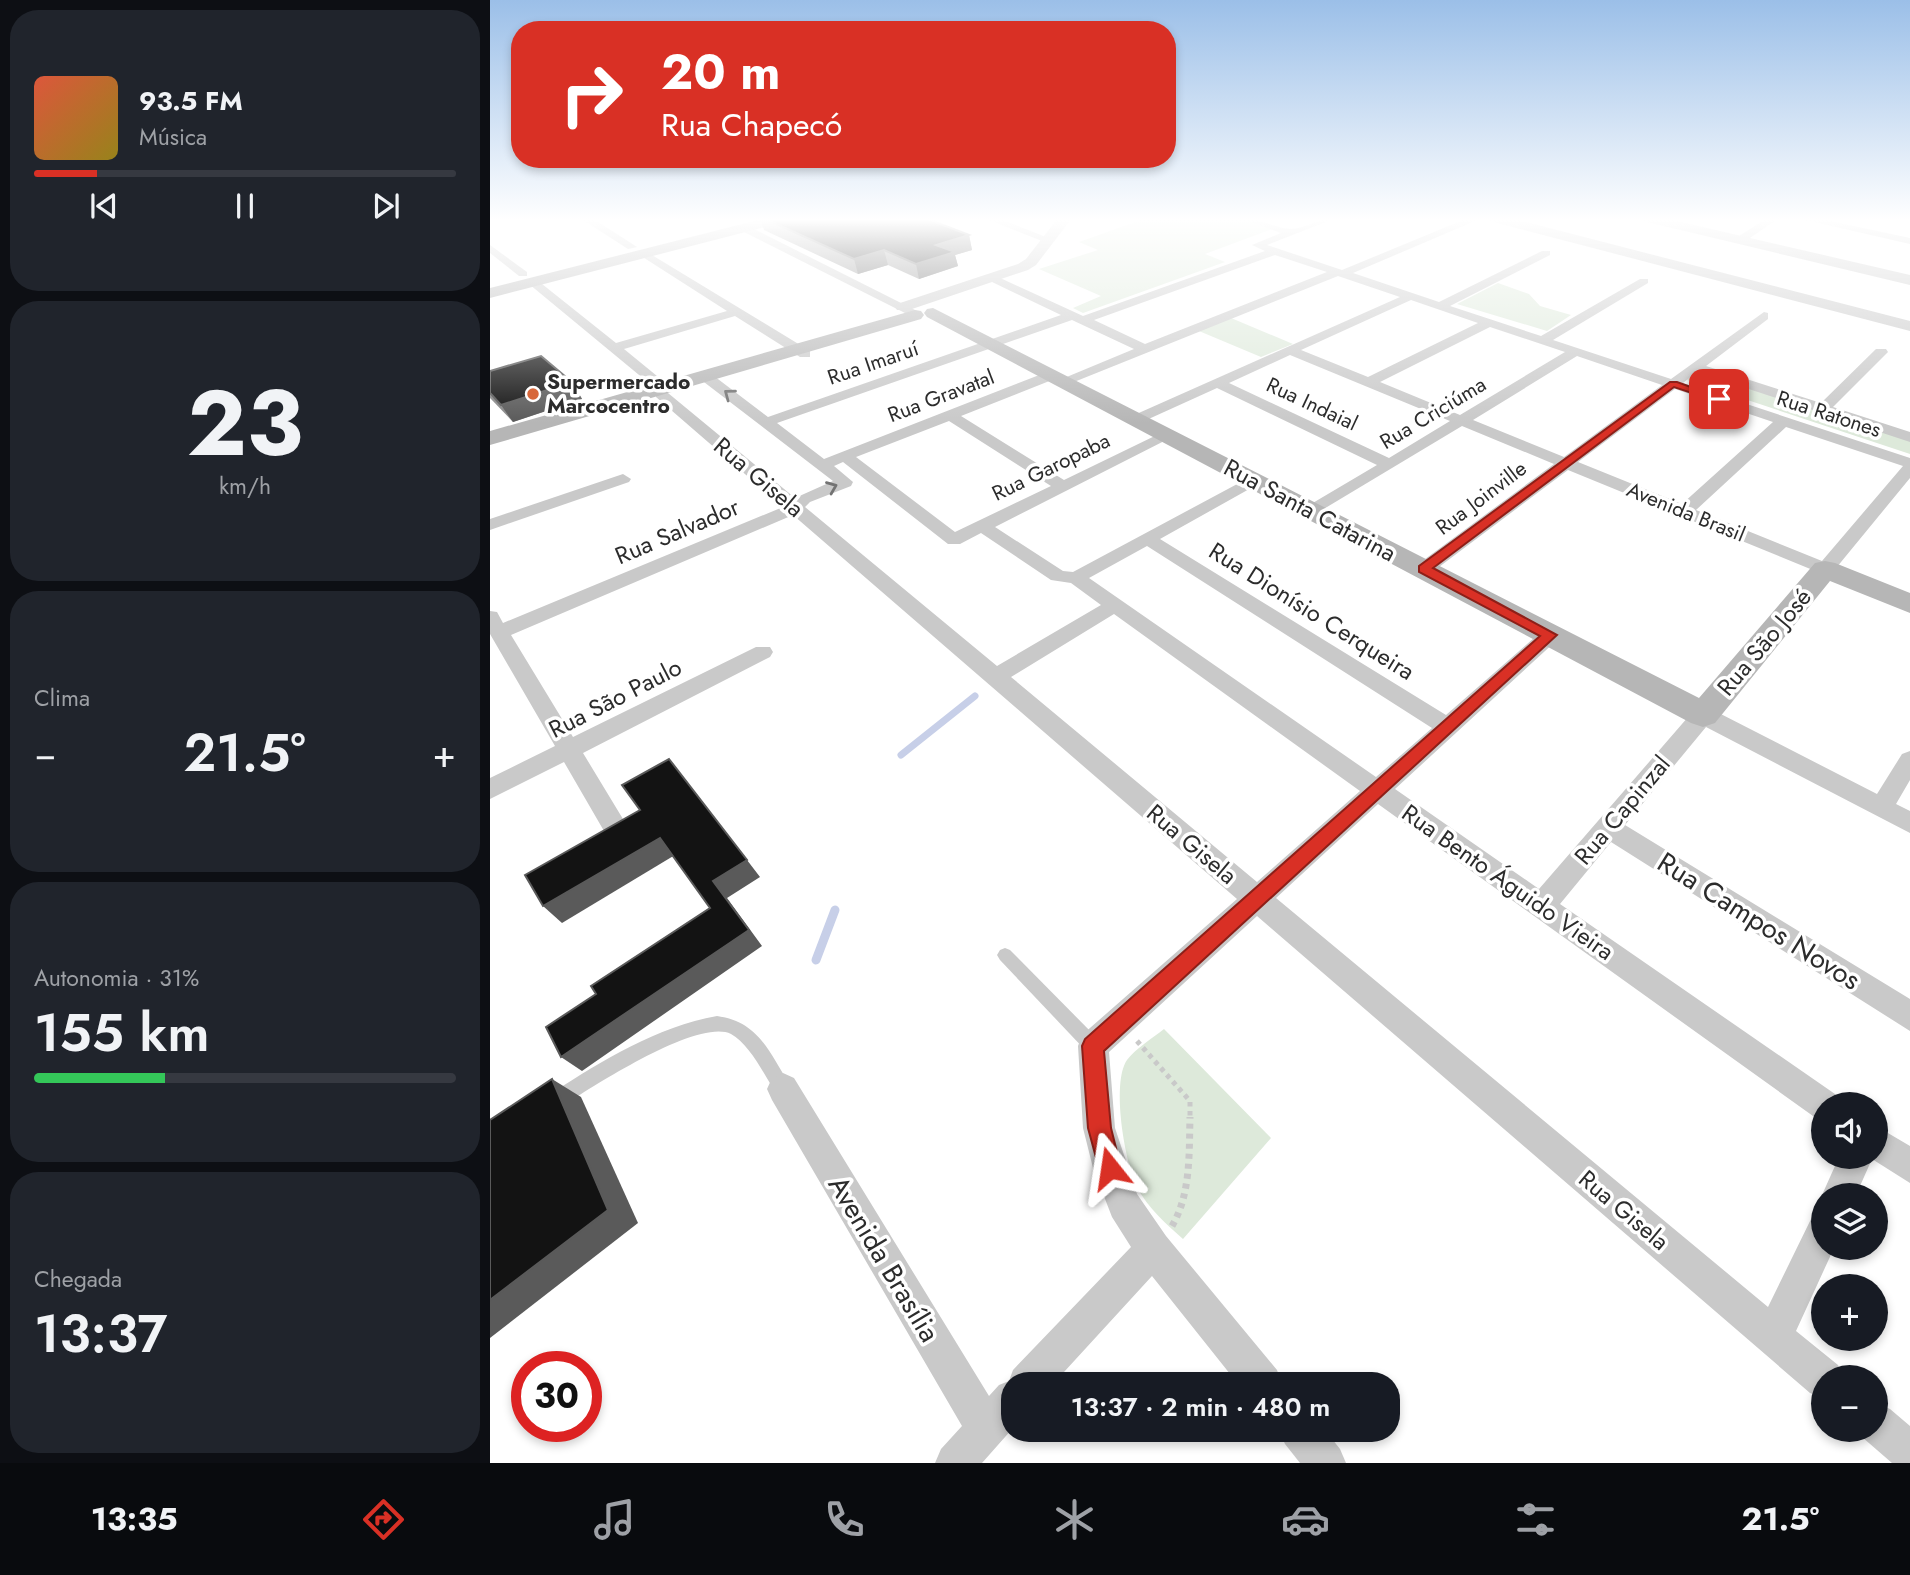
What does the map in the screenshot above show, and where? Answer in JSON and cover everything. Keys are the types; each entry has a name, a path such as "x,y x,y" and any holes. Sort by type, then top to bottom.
{"main road":[{"path":"490,293 507,286"},
{"name":"Rua Santa Catarina","path":"921,310 1058,378 1703,715"},
{"path":"490,438 705,376 800,352 921,310"},
{"name":"Avenida Brasil","path":"1825,569 1910,604"},
{"name":"Rua São José","path":"1703,715 1825,569"}],"street":[{"name":"Rua Gisela","path":"538,286 663,388 662,394 795,508 1811,1368"},
{"path":"695,286 800,352"},
{"name":"Rua Santa Catarina","path":"873,286 921,310"},
{"path":"921,310 977,286"},
{"path":"1010,286 1145,349"},
{"name":"Rua Imaruí","path":"767,422 992,344 1171,286"},
{"name":"Rua Gravatal","path":"823,465 950,415 1145,349 1304,286"},
{"name":"Rua Ratones","path":"1382,286 1910,463"},
{"path":"1440,306 1479,286"},
{"path":"1543,340 1635,286"},
{"path":"1757,286 1910,326"},
{"path":"1137,419 1411,296"},
{"path":"614,348 737,312"},
{"path":"1566,463 1764,316"},
{"path":"1368,383 1490,322"},
{"name":"Avenida Brasil","path":"1289,350 1825,569"},
{"name":"Rua Criciúma","path":"1312,511 1576,351"},
{"path":"1823,409 1881,352"},
{"path":"1695,367 1910,437"},
{"path":"705,376 823,465"},
{"name":"Rua Indaial","path":"1217,383 1390,464"},
{"path":"950,415 1063,486"},
{"path":"1684,512 1781,423 1788,422"},
{"name":"Rua Garopaba","path":"845,456 954,540 1168,435"},
{"name":"Rua Joinville","path":"1424,569 1566,463"},
{"name":"Rua Salvador","path":"494,625 795,508 804,498 845,482 823,465"},
{"path":"1825,569 1910,468"},
{"path":"490,525 624,479"},
{"path":"1076,578 1254,480"},
{"name":"Rua Bento Águido Vieira","path":"982,526 1058,576 1076,578 1811,1096"},
{"name":"Rua Dionísio Cerqueira","path":"1148,539 1448,727"},
{"path":"995,677 1115,605"},
{"path":"494,625 613,824"},
{"path":"1253,1372 1153,1249 1124,1205 1099,1128 1093,1046 1550,635"},
{"name":"Rua São Paulo","path":"490,789 763,652"},
{"name":"Rua Santa Catarina","path":"1703,715 1910,823"},
{"name":"Rua Capinzal","path":"1542,906 1703,715"},
{"path":"1881,808 1910,760"},
{"name":"Rua Campos Novos","path":"1608,827 1910,1016"},
{"name":"Avenida Brasília","path":"783,1089 986,1429"},
{"path":"1888,1150 1910,1166"},
{"path":"1038,1372 1153,1249"},
{"path":"1774,1337 1811,1257"},
{"path":"955,1463 1001,1412"},
{"path":"1888,1433 1910,1452"},
{"path":"1309,1442 1326,1463"}],"lane":[{"path":"1004,955 1093,1046"},
{"path":"545,1108 600,1072 648,1047 704,1024 731,1025 746,1036 783,1089"}],"path":[{"path":"1120,1022 1190,1101 1187,1176 1177,1220 1153,1249"}],"green space":[{"path":"1079,286 1157,286 1083,313 1073,308 1101,296"},
{"path":"1492,286 1507,286 1529,294 1540,306 1571,315 1547,331 1457,304"},
{"path":"1231,318 1293,344 1261,357 1199,331"},
{"path":"1697,371 1910,440 1910,454 1687,380"},
{"path":"1164,1029 1271,1138 1183,1239 1152,1209 1137,1187 1124,1142 1120,1104 1122,1071 1127,1060"}],"building":[{"path":"541,356 572,382 501,405 490,393 490,371"},
{"path":"669,759 747,860 713,881 749,930 561,1057 546,1027 596,994 591,986 710,908 660,838 543,906 525,875 640,810 622,785"},
{"path":"552,1079 608,1210 490,1300 490,1120"}],"waterway":[{"path":"901,755 975,696"},
{"path":"816,960 835,910"}],"place":[{"name":"Supermercado Marcocentro","path":"533,394"}],"route":[{"path":"1110,1168 1099,1128 1093,1046 1550,635 1424,569 1673,384 1719,399"}]}
